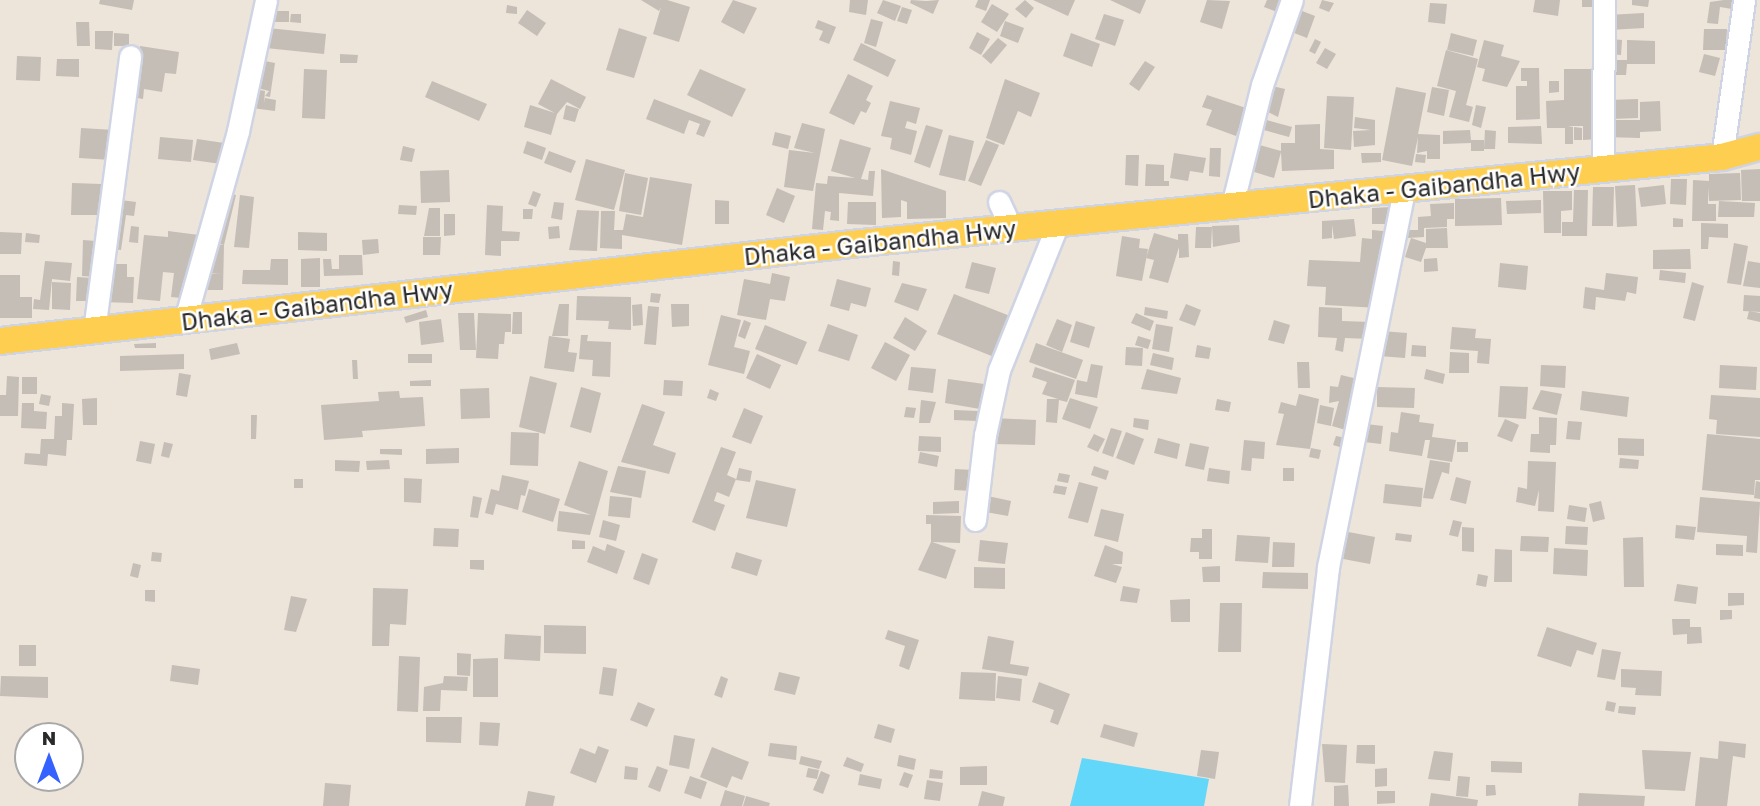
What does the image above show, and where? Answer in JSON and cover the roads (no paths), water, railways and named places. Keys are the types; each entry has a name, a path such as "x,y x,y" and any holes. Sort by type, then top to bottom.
{"main road":[{"name":"Dhaka - Gaibandha Hwy","path":"0,341 1011,228 1722,157 1760,147"}],"street":[{"path":"185,320 238,131 266,0"},
{"path":"1232,206 1262,85 1292,0"},
{"path":"1603,168 1604,0"},
{"path":"1722,157 1744,0"},
{"path":"94,331 130,56"},
{"path":"1300,806 1328,567 1404,190"},
{"path":"999,202 1011,228"},
{"path":"975,520 985,435 999,370 1058,223"}],"water":[{"path":"1082,758 1209,779 1204,806 1070,806"}]}
